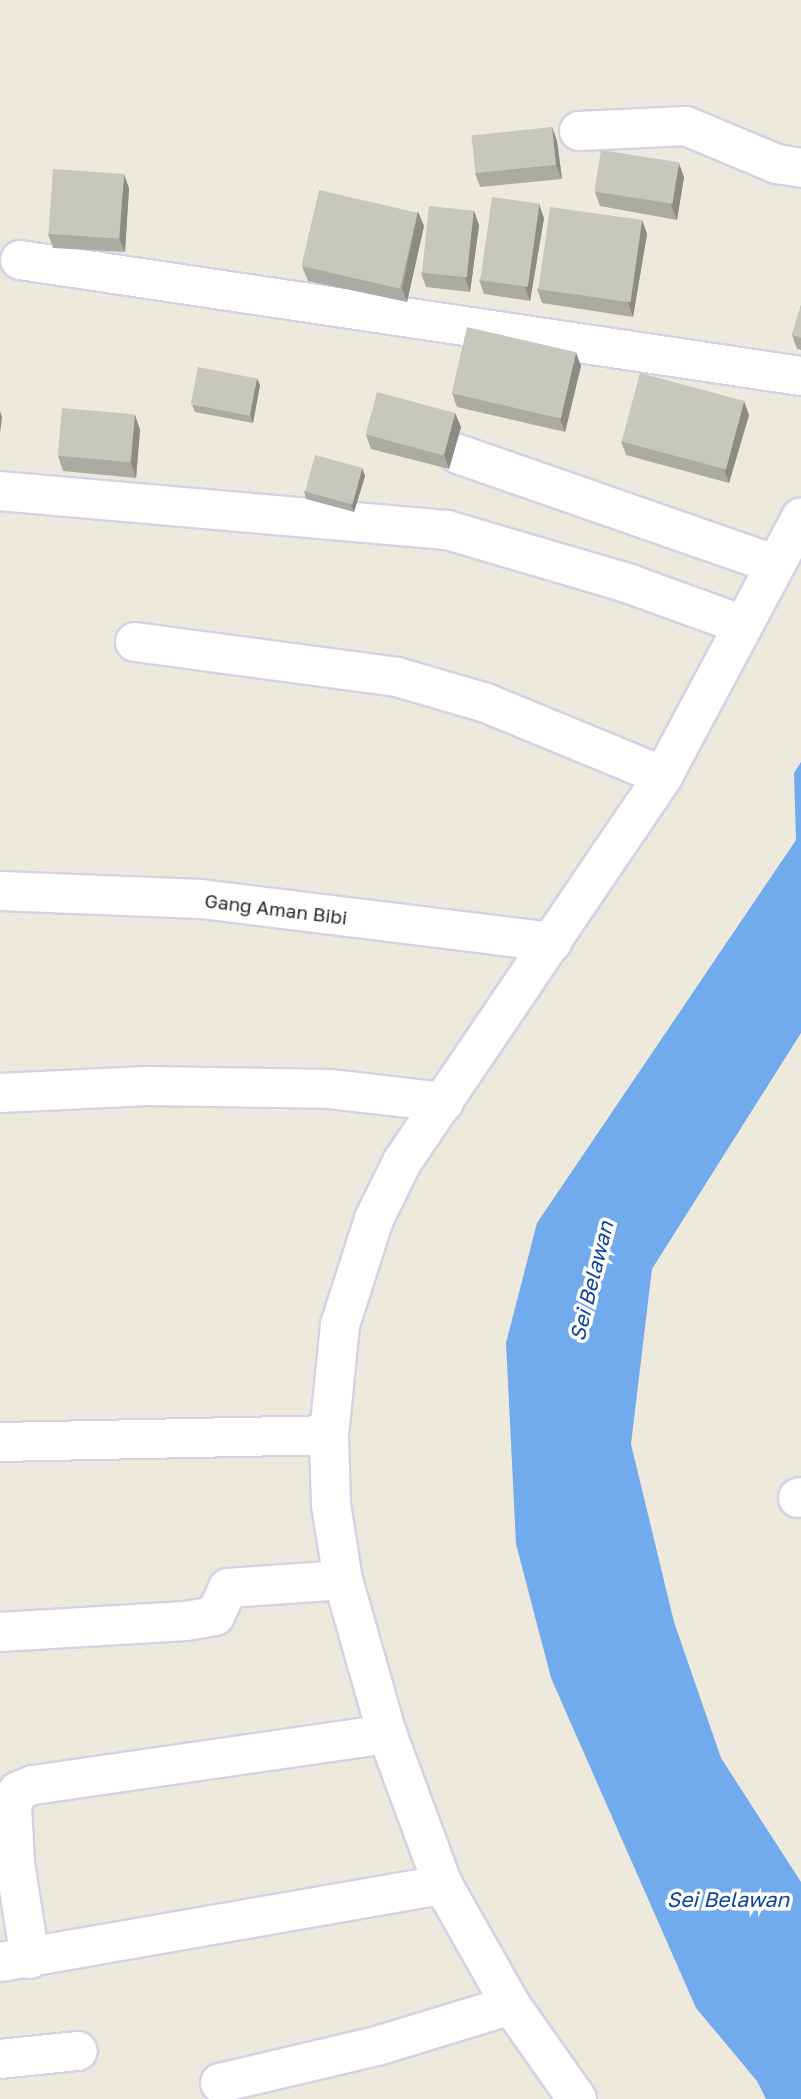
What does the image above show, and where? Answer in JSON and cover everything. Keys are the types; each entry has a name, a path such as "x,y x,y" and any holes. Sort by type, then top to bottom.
{"street":[{"path":"579,131 685,126 777,164 801,168"},
{"path":"20,260 801,376"},
{"path":"458,454 774,564"},
{"path":"0,491 447,530 630,584 743,625"},
{"path":"577,2099 511,2005 443,1885 387,1734 343,1580 331,1504 329,1435 340,1325 374,1219 402,1161 663,776 774,564 801,518"},
{"path":"135,642 397,677 486,703 663,776"},
{"name":"Gang Aman Bibi","path":"0,891 201,899 551,942"},
{"path":"0,1093 147,1086 330,1089 444,1102"},
{"path":"0,1442 329,1435"},
{"path":"0,1632 186,1621 215,1615 228,1588 343,1580"},
{"path":"387,1734 33,1785 18,1791 12,1806 15,1961 443,1885"},
{"path":"220,2083 377,2046 511,2005"},
{"path":"0,2059 78,2051"}],"water":[{"name":"Sei Belawan","path":"801,762 801,1033 652,1269 631,1444 674,1622 721,1758 801,1882 801,2099 766,2099 757,2081 696,2008 551,1678 516,1544 506,1343 537,1223 796,840 794,773"}],"building":[{"path":"552,127 556,165 475,173 471,135"},
{"path":"601,150 679,162 672,204 594,191"},
{"path":"53,169 124,174 119,239 48,234"},
{"path":"319,190 417,213 400,289 301,266"},
{"path":"492,197 540,204 528,287 480,280"},
{"path":"429,206 474,211 467,277 422,273"},
{"path":"550,207 642,220 631,302 538,289"},
{"path":"801,305 801,338 792,335"},
{"path":"467,327 576,352 561,418 452,393"},
{"path":"198,367 257,378 250,416 191,404"},
{"path":"640,373 744,401 726,470 622,442"},
{"path":"377,392 455,413 444,455 366,435"},
{"path":"62,408 135,414 131,462 58,456"},
{"path":"315,455 362,468 352,504 305,492"}]}
